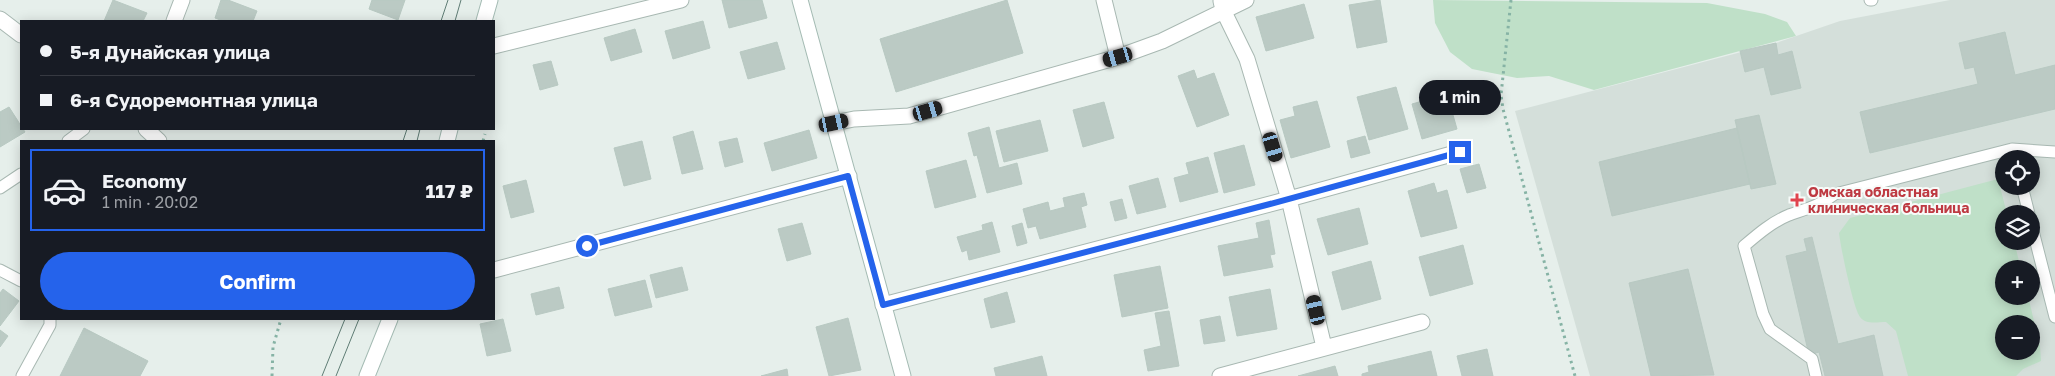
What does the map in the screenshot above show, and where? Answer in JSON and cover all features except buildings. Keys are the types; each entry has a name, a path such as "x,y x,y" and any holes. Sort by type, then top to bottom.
{"street":[{"path":"174,20 182,0"},
{"path":"484,20 490,0"},
{"path":"495,46 681,0"},
{"path":"800,0 903,376"},
{"path":"1104,0 1118,57"},
{"path":"834,123 854,119 909,116 1118,57 1162,41 1222,5 1246,0"},
{"path":"1222,5 1247,59 1289,199 1324,347"},
{"path":"0,19 20,34"},
{"path":"147,130 158,140"},
{"path":"883,305 1289,199 1460,152"},
{"path":"495,270 848,176"},
{"path":"367,376 390,320"},
{"path":"1220,376 1422,322"}],"lane":[{"path":"69,140 83,130"},
{"path":"2040,153 2055,152"},
{"path":"1816,376 1812,359 1770,329 1763,314 1744,246 1763,230 1788,216 1823,204 1835,194 1995,158"},
{"path":"0,188 20,175"},
{"path":"2038,250 2055,317"},
{"path":"0,270 20,281"},
{"path":"22,376 50,325 50,320"}],"path":[{"path":"1511,0 1501,95 1503,109 1575,376"},
{"path":"483,140 485,134"},
{"path":"272,376 273,347 280,320"}],"shaded area":[{"name":"Омская областная клиническая больница","path":"1950,0 2055,0 2055,376 1590,376 1515,111 1776,43 1840,21"}],"green space":[{"path":"1433,0 1707,3 1765,14 1787,22 1796,36 1594,90 1549,76 1517,78 1472,69 1450,52 1435,23"},
{"path":"1995,180 1995,195 2002,195 2005,205 1995,205 1995,250 2016,250 2019,260 1995,260 1995,305 2030,305 2033,315 1995,315 1995,360 2040,360 2040,346 2041,361 2023,369 2016,376 1908,376 1896,331 1886,322 1862,320 1857,311 1839,233 1850,218"}],"tram line":[{"path":"441,20 448,0"},
{"path":"455,20 461,0"},
{"path":"403,140 407,130"},
{"path":"417,140 420,130"},
{"path":"322,376 345,320"},
{"path":"336,376 359,320"}],"place":[{"name":"Омская областная клиническая больница","path":"1797,200"}],"route":[{"path":"587,246 848,176 883,305 1270,204 1460,152"}]}
